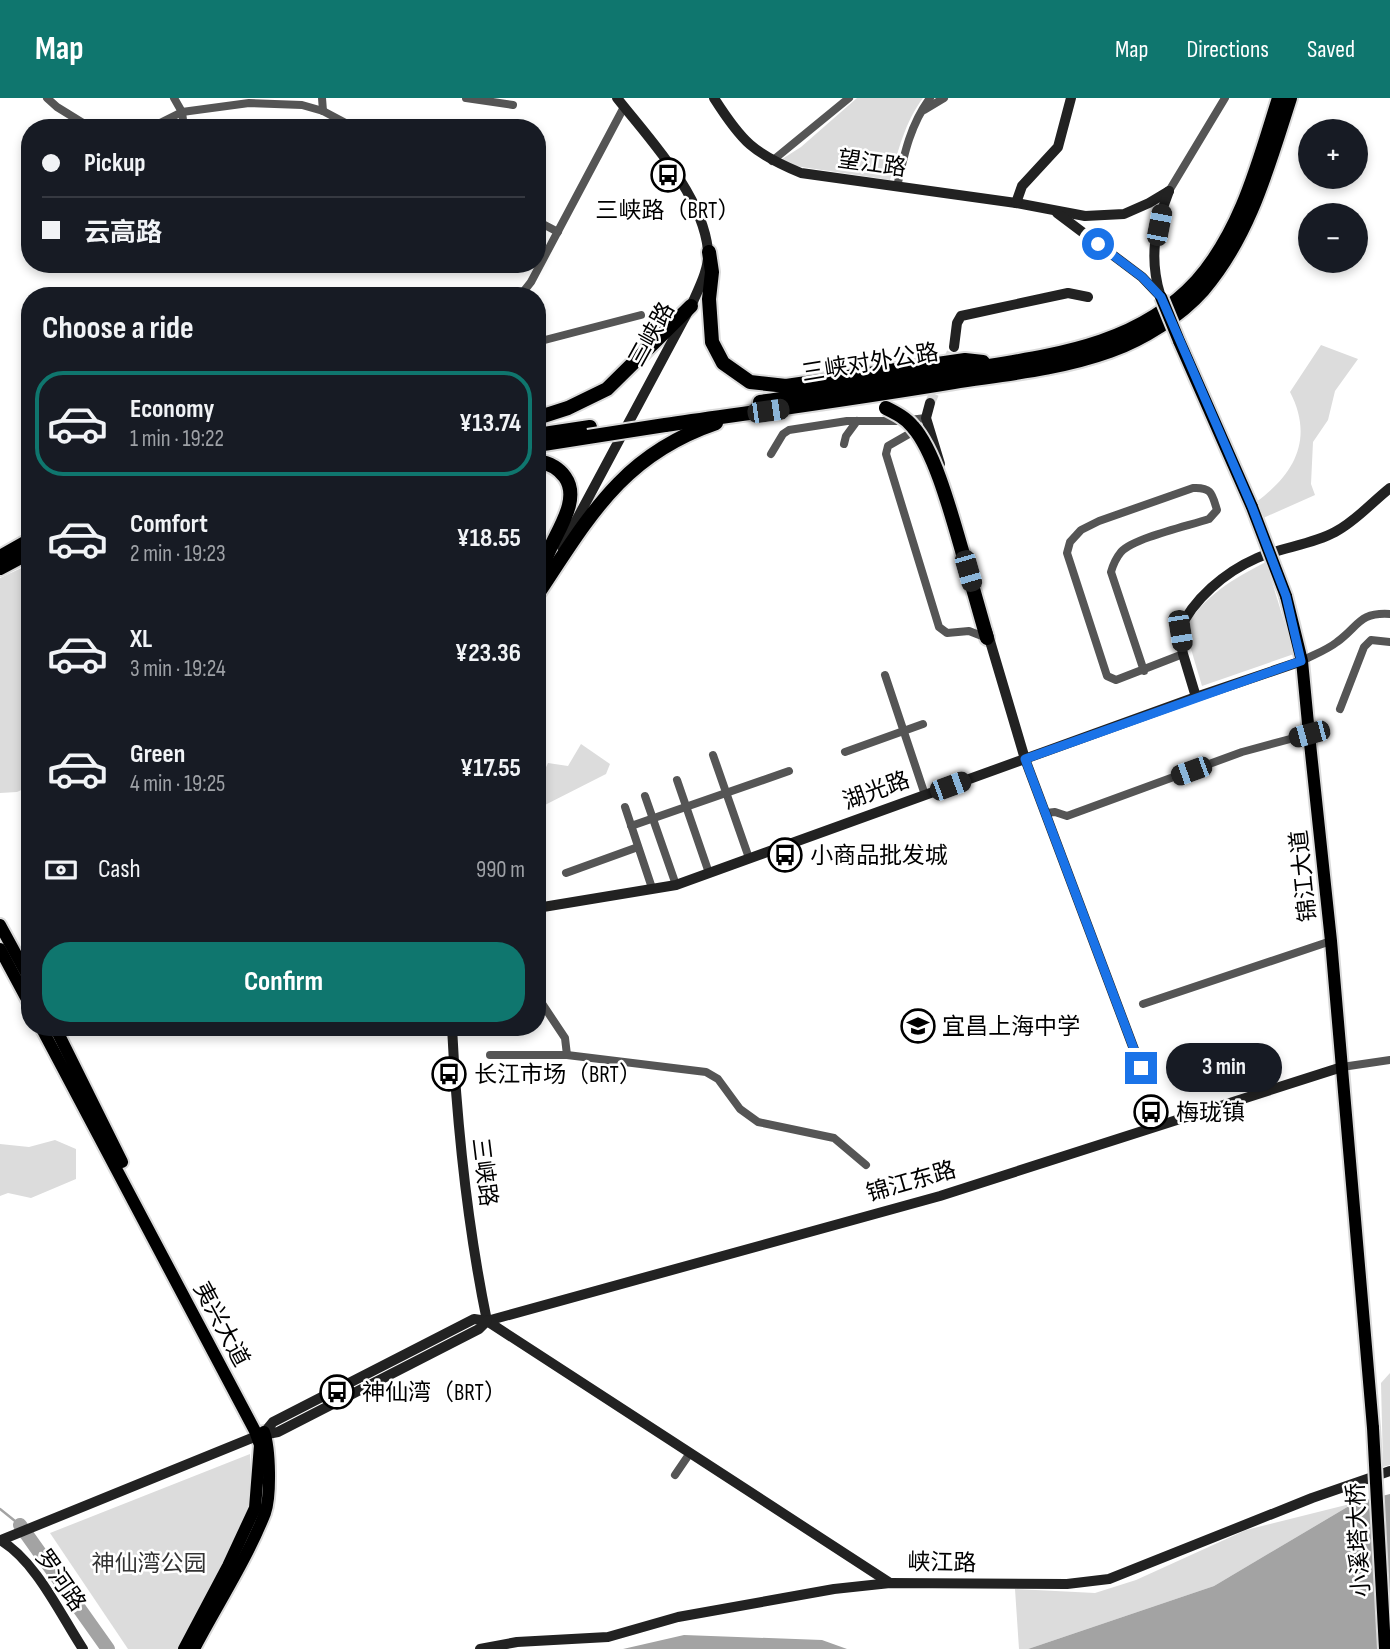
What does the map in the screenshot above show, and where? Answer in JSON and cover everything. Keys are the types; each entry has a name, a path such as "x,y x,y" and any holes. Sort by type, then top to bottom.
{"highway":[{"name":"三峡对外公路","path":"666,421 1001,364 1094,345 1127,332 1175,302 1198,279 1221,248 1239,215 1279,98"},
{"name":"三峡对外公路","path":"666,421 838,401 1049,367 1112,350 1143,335 1201,292 1240,235 1262,185 1290,98"},
{"path":"709,252 712,272 709,299 712,342 723,363 750,382 786,386 965,360 1001,364"},
{"path":"546,415 568,408 607,389 691,306"},
{"path":"838,401 872,403 903,416 915,428 935,467 987,638"},
{"path":"546,581 586,522 628,472 646,458 680,439 744,414"},
{"path":"546,434 589,432 666,421"},
{"path":"546,443 589,432"},
{"path":"546,463 561,471 568,481 571,499 546,557"},
{"path":"0,557 21,545"},
{"path":"0,568 21,557"}],"main road":[{"name":"望江路","path":"714,98 735,131 753,148 772,161 801,173 1016,203 1085,216 1124,214 1169,191"},
{"path":"1016,203 1022,186 1058,147 1071,98"},
{"name":"三峡路","path":"546,577 691,306 701,286 709,252 699,216 673,170 620,102"},
{"path":"1161,297 1153,270 1161,211 1169,191"},
{"path":"1149,203 1161,211"},
{"path":"1054,211 1142,277 1161,297"},
{"path":"954,347 957,323 961,316 1068,293 1088,297"},
{"name":"锦江大道","path":"1161,297 1252,507 1286,596 1301,661 1331,941 1373,1428"},
{"path":"930,403 926,418 986,621 987,638 1025,759 1141,1068"},
{"path":"1196,697 1183,654 1180,631 1188,614 1208,592 1257,558 1332,534 1350,524 1390,488"},
{"name":"湖光路","path":"546,906 676,884 1301,661"},
{"path":"0,925 21,964"},
{"path":"0,949 21,989"},
{"name":"夷兴大道","path":"55,1036 127,1171 261,1434 270,1458 266,1510 194,1649"},
{"name":"三峡路","path":"452,1036 456,1114 476,1269 486,1321"},
{"name":"锦江东路","path":"0,1540 261,1434 278,1432 479,1329 486,1321 940,1196 1342,1067"},
{"path":"486,1321 890,1583"},
{"name":"小溪塔大桥","path":"1373,1428 1385,1649"},
{"name":"夷兴大道","path":"184,1649 256,1508 261,1434"},
{"name":"峡江路","path":"480,1649 508,1643 608,1637 678,1617 834,1589 890,1583 1067,1584 1109,1579 1312,1497 1390,1471"},
{"name":"罗河路","path":"0,1540 10,1546 35,1573 83,1649"}],"street":[{"path":"47,98 76,119"},
{"path":"174,98 183,119"},
{"path":"322,98 323,111"},
{"path":"466,98 513,106"},
{"path":"772,161 849,98"},
{"path":"897,187 906,145 919,113 930,98"},
{"path":"919,113 944,98"},
{"path":"1169,191 1225,98"},
{"path":"168,119 182,112 237,101 302,106 323,111 338,119"},
{"path":"546,254 620,102"},
{"path":"546,226 558,232"},
{"path":"546,340 641,315"},
{"path":"771,454 786,432 856,421 926,418"},
{"path":"844,444 856,421"},
{"path":"909,434 888,446 886,454 939,627 947,633 969,631 987,638"},
{"path":"1144,671 1111,572 1113,564 1122,551 1135,543 1214,515 1217,510 1212,493 1204,488 1193,488 1099,521 1081,530 1070,542 1067,553 1107,676 1116,680 1144,671 1183,654"},
{"path":"1301,661 1337,643 1358,622 1374,613 1390,614"},
{"path":"1340,709 1364,647 1371,640 1390,642"},
{"path":"885,675 925,795"},
{"path":"845,752 923,724"},
{"path":"1046,813 1055,812 1067,816 1242,752 1309,734"},
{"path":"713,755 749,858"},
{"path":"631,826 789,771"},
{"path":"677,780 709,873"},
{"path":"645,796 676,884"},
{"path":"625,807 652,888"},
{"path":"566,873 638,847"},
{"path":"1143,1004 1331,941"},
{"path":"546,1010 565,1038 567,1055"},
{"path":"491,1055 567,1055 706,1072 718,1079 740,1110 758,1122 834,1138 866,1165"},
{"path":"1342,1067 1390,1060"},
{"path":"675,1475 690,1453"}],"green space":[{"path":"857,98 923,98 907,127 890,180 781,164 779,161 801,147"},
{"path":"1321,345 1358,359 1335,391 1328,420 1313,442 1311,484 1315,495 1261,519 1256,502 1281,479 1297,454 1300,425 1290,392"},
{"path":"1266,562 1294,654 1202,686 1185,629 1200,607 1210,598"},
{"path":"21,568 21,790 0,793 0,578"},
{"path":"581,744 610,764 606,774 546,804 548,763 568,766"},
{"path":"55,1140 76,1149 76,1179 31,1198 8,1193 0,1196 0,1144 29,1147"},
{"path":"1390,1373 1390,1465 1383,1467 1381,1383"},
{"name":"神仙湾公园","path":"250,1454 251,1488 247,1512 178,1649 128,1649 50,1533"},
{"path":"1354,1503 1214,1586 1028,1649 1019,1649 1015,1589 1095,1593 1136,1580 1246,1530"}],"shaded area":[{"path":"1390,1494 1390,1649 1028,1649 1214,1586 1354,1503"},
{"path":"684,1635 822,1640 847,1649 623,1649"}],"waterway":[{"path":"0,1509 20,1525"},
{"path":"20,1525 108,1649"}],"tunnel":[{"path":"930,403 954,347"}],"place":[{"name":"三峡路（BRT）","path":"668,175"},
{"name":"小商品批发城","path":"785,855"},
{"name":"宜昌上海中学","path":"918,1026"},
{"name":"长江市场（BRT）","path":"449,1074"},
{"name":"梅珑镇","path":"1151,1112"},
{"name":"神仙湾（BRT）","path":"337,1392"}],"route":[{"path":"1098,244 1142,277 1161,297 1252,507 1286,596 1301,661 1025,759 1141,1068"}]}
